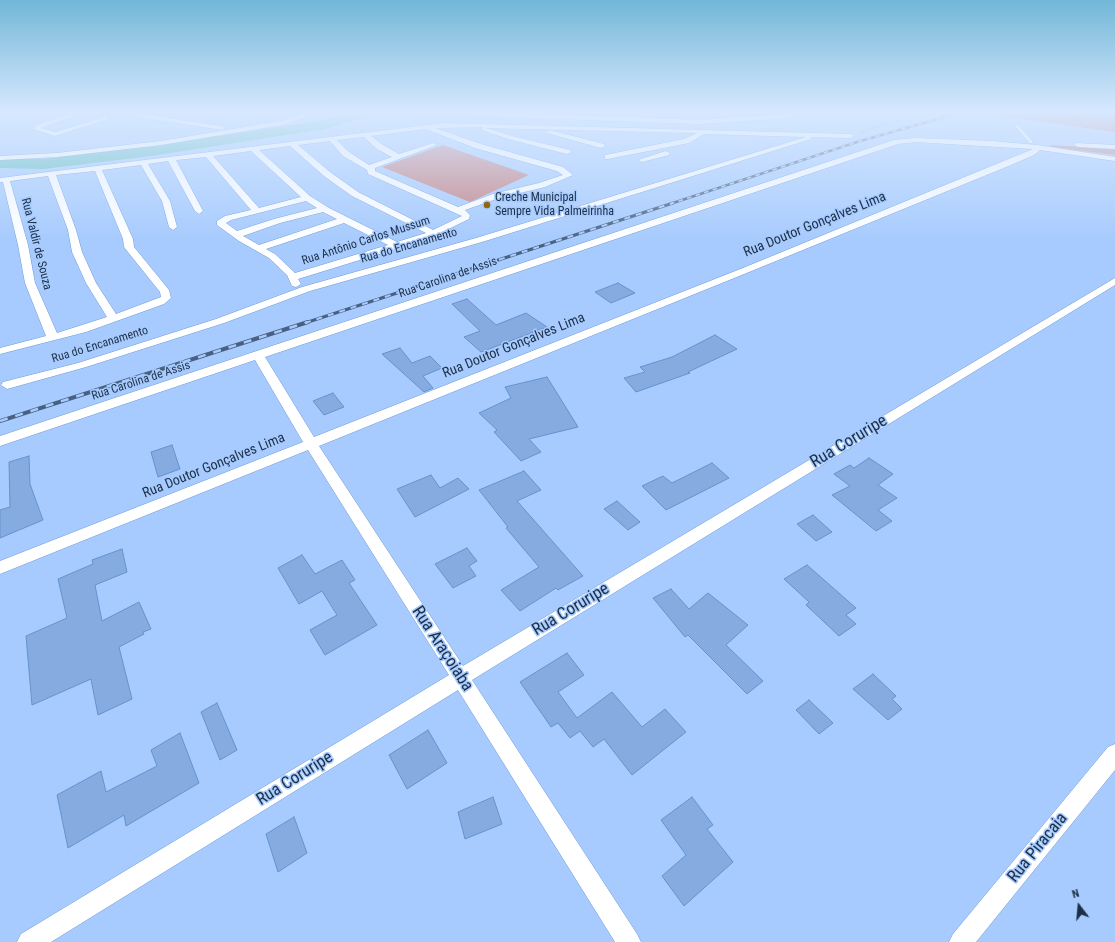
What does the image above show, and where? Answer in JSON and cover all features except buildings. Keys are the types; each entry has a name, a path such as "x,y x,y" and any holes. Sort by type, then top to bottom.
{"street":[{"path":"0,158 55,155"},
{"path":"3,179 208,155 257,210"},
{"path":"260,155 307,198 325,209 397,246"},
{"path":"305,155 337,182 355,194 433,233"},
{"path":"349,155 356,162 370,169 371,172 377,176 457,210 496,196 542,185 568,176 568,173 510,155"},
{"path":"370,169 372,166 403,155"},
{"path":"608,157 617,155"},
{"path":"642,160 658,155"},
{"name":"Rua do Encanamento","path":"7,385 82,365 220,321 300,292 479,240 754,155"},
{"name":"Rua Carolina de Assis","path":"0,441 859,155"},
{"name":"Rua Doutor Gonçalves Lima","path":"0,568 1026,155"},
{"path":"1093,155 1115,159"},
{"path":"171,159 199,211"},
{"path":"143,162 166,201 173,227"},
{"path":"0,351 53,338 114,319 160,302 166,298 165,292 129,247 128,239 96,167"},
{"path":"51,173 84,268 91,284 114,319"},
{"name":"Rua Valdir de Souza","path":"3,179 23,245 30,283 53,338"},
{"path":"300,292 293,277 272,256 220,223 228,218 307,198"},
{"path":"236,234 277,221 325,209"},
{"name":"Rua Antônio Carlos Mussum","path":"293,277 397,246 433,233 467,216 457,210"},
{"path":"258,248 346,219"},
{"name":"Rua Coruripe","path":"29,942 460,678 1115,281"},
{"name":"Rua Araçoiaba","path":"258,355 311,444 629,942"},
{"name":"Rua Piracaia","path":"961,942 1115,754"}],"shaded area":[{"path":"415,155 472,155 529,175 470,202 382,167"}],"waterway":[{"path":"0,163 43,164 118,155"}],"railway":[{"path":"670,204 818,155"},
{"path":"305,323 673,203"},
{"path":"0,421 308,322"}],"place":[{"name":"Creche Municipal Sempre Vida Palmeirinha","path":"487,205"}]}
